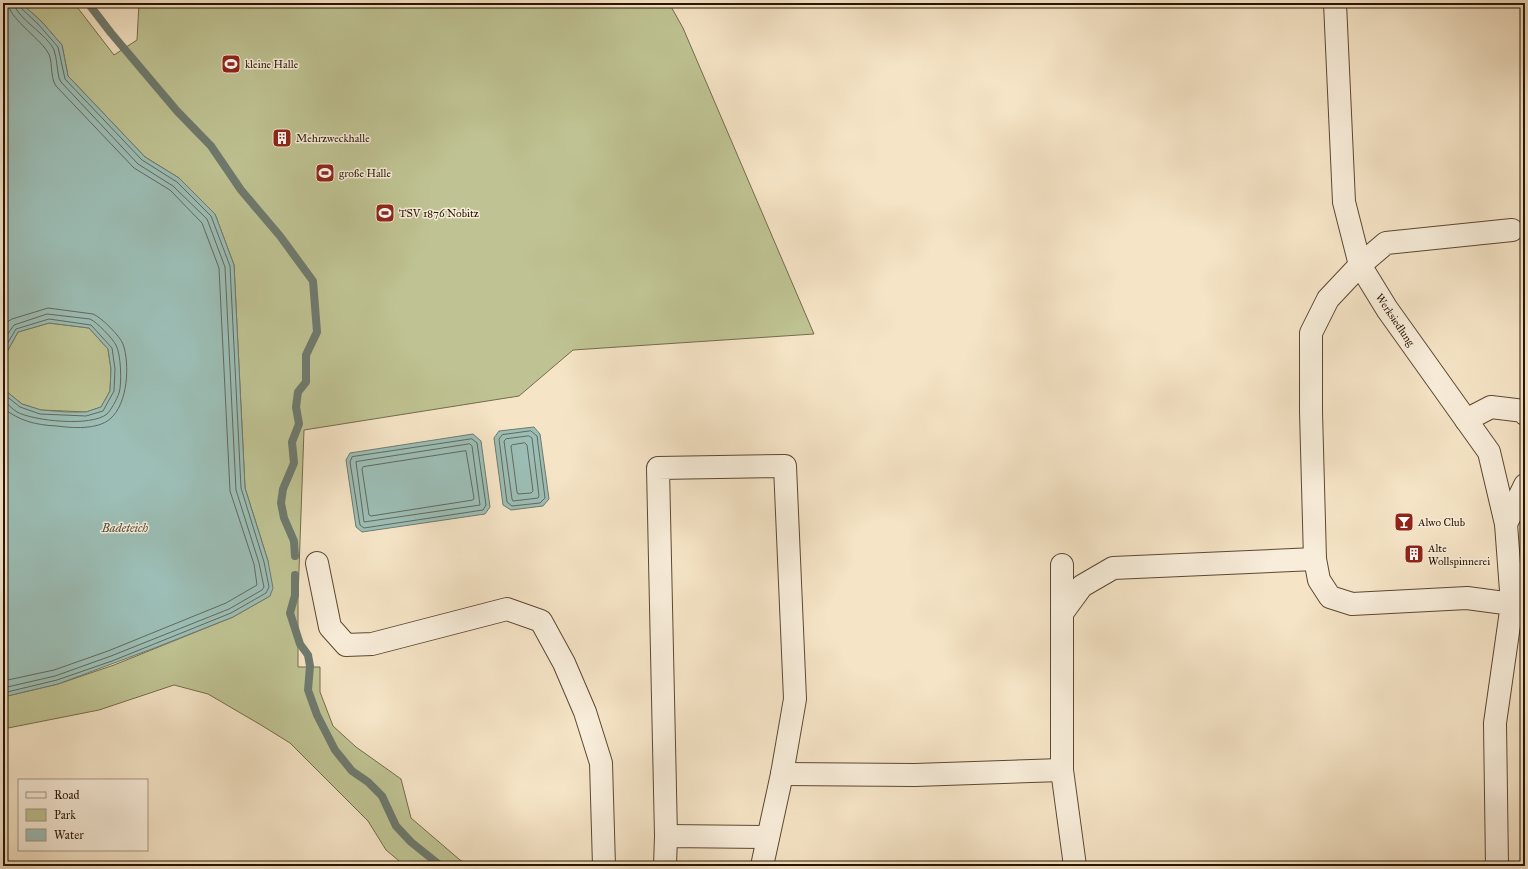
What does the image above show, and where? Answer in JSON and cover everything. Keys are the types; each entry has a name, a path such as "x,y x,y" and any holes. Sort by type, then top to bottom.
{"street":[{"name":"Werksiedlung","path":"1335,3 1344,202 1360,265 1387,309 1489,452 1506,524 1519,606 1495,723 1497,866"},
{"path":"1512,230 1386,243 1360,265 1328,299 1311,333 1311,396 1315,559 1319,580 1330,597 1352,604 1467,598 1519,606"},
{"path":"1466,420 1491,407 1524,411 1525,414"},
{"path":"665,866 666,836 658,468 785,466 795,699 782,774 762,866"},
{"path":"1506,524 1525,484"},
{"path":"1063,612 1082,586 1113,568 1315,559"},
{"path":"317,563 330,627 346,645 372,644 507,609 542,621 564,663 585,712 601,763 604,866"},
{"path":"1062,565 1062,770 1075,866"},
{"path":"782,774 915,775 1062,770"},
{"path":"666,836 768,837"}],"green space":[{"path":"21,3 74,3 114,55 137,40 139,3 669,3 683,28 814,334 573,350 519,396 304,430 298,598 298,667 320,667 320,692 333,726 356,747 401,779 411,818 460,860 471,866 405,866 386,850 368,821 290,743 208,694 174,685 99,710 3,729 3,697 58,684 114,665 233,617 270,596 268,561 245,488 234,265 215,214 179,178 145,157 68,76 62,45 41,21"},
{"path":"49,323 89,328 108,349 111,369 110,391 101,407 86,412 41,410 22,404 7,392 3,372 3,359 18,332"}],"water":[{"name":"Badeteich","path":"3,3 21,3 41,21 62,45 68,76 145,157 179,178 215,214 234,265 245,488 268,561 273,588 270,596 233,617 58,684 3,697 3,372 7,392 22,404 41,410 86,412 101,407 110,391 111,369 108,349 89,328 49,323 18,332 3,359"},
{"path":"534,427 540,434 549,499 543,506 511,510 503,505 494,438 499,431"},
{"path":"473,434 481,441 490,507 485,514 362,532 356,527 346,460 350,453"}],"waterway":[{"path":"88,3 111,33 177,111 211,146 241,190 280,236 313,281 317,332 306,355 306,382 298,392 296,407 299,424 292,442 294,463 283,489 281,503 284,518 294,541 295,556"},
{"path":"295,575 295,595 290,613 300,644 308,655 310,666 308,690 317,715 335,750 352,771 368,782 382,796 396,826 411,842 441,866"}],"place":[{"name":"kleine Halle","path":"231,64"},
{"name":"Mehrzweckhalle","path":"282,138"},
{"name":"große Halle","path":"325,173"},
{"name":"TSV 1876 Nobitz","path":"385,213"},
{"name":"Alwo Club","path":"1404,522"},
{"name":"Alte Wollspinnerei","path":"1414,554"}]}
